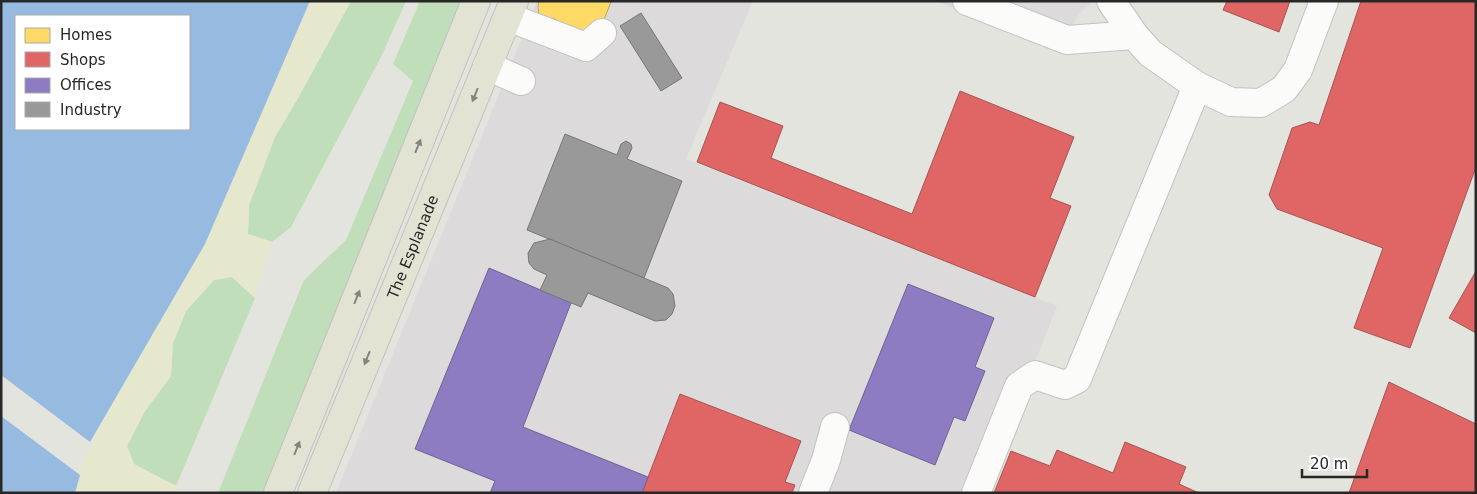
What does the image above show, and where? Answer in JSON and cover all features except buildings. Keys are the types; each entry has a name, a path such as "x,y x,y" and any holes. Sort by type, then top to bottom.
{"main road":[{"path":"278,493 476,1"},
{"name":"The Esplanade","path":"312,493 511,9"}],"street":[{"path":"967,1 1067,40 1134,35"},
{"path":"1112,1 1134,35 1150,53 1197,86 1231,102 1261,103 1284,89 1298,70 1324,1"},
{"path":"511,9 586,47 602,33"},
{"path":"487,66 522,81"},
{"path":"976,493 1019,386 1035,375 1065,384 1078,379 1197,86"},
{"path":"813,493 836,427"}],"shaded area":[{"path":"351,1 406,1 382,55 291,227 272,242 248,234 249,205 275,137"},
{"path":"420,1 467,1 264,493 218,493 304,280 346,240 413,81 393,64"},
{"path":"537,1 753,1 686,159 1057,306 984,493 336,493"},
{"path":"936,1 1094,1 1079,14 1059,49"},
{"path":"232,277 255,298 176,486 134,464 127,446 145,411 171,376 173,343 186,311 214,280"}],"sand":[{"path":"310,1 351,1 275,137 249,205 248,234 272,242 255,298 232,277 214,280 186,311 173,343 171,376 145,411 127,446 134,464 176,486 178,493 68,493 297,29"}],"water":[{"path":"1,1 310,1 205,244 90,442 1,375"},
{"path":"1,416 80,475 75,493 1,493"}]}
